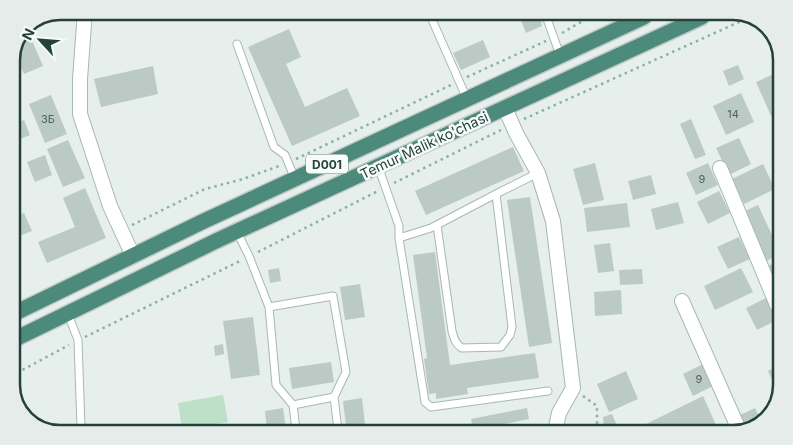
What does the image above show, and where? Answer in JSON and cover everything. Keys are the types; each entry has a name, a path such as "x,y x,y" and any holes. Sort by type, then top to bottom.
{"highway":[{"name":"Temur Malik ko'chasi","path":"20,311 296,179 638,20"},
{"name":"Temur Malik ko'chasi","path":"20,336 378,166 696,20"}],"street":[{"path":"84,20 80,79 80,114 110,206 133,256"},
{"path":"505,108 516,133 538,173 553,221 573,388 559,413 556,425"},
{"path":"720,168 773,295"},
{"path":"682,301 737,425"}],"lane":[{"path":"432,20 467,99"},
{"path":"547,20 560,56"},
{"path":"237,44 274,147 285,156 296,179"},
{"path":"378,166 399,226 425,402 432,407 548,392"},
{"path":"400,238 431,228 538,173"},
{"path":"437,225 455,341 462,348 501,347 510,335 512,327 496,194"},
{"path":"237,232 249,256 269,307 276,385 293,405 295,425"},
{"path":"269,307 333,296 346,372 334,397 337,425"},
{"path":"68,313 78,340 80,425"},
{"path":"293,405 334,397"}],"path":[{"path":"459,82 553,38 584,20"},
{"path":"573,388 597,406 597,425"}],"green space":[{"path":"223,395 228,422 208,425 181,425 178,403"}],"building":[{"path":"521,20 541,20 542,26 526,33"},
{"path":"289,29 301,57 286,64 305,107 347,88 360,116 292,146 248,47"},
{"path":"30,35 43,66 24,74 20,65 20,58 23,45"},
{"path":"483,40 490,57 461,70 453,53"},
{"path":"738,65 744,79 729,86 723,71"},
{"path":"153,66 158,94 101,107 94,79"},
{"path":"773,74 773,115 771,116 756,82"},
{"path":"741,93 754,122 726,135 713,106"},
{"path":"51,95 67,134 45,143 29,104"},
{"path":"691,119 706,155 695,159 680,124"},
{"path":"24,120 30,135 20,139 20,122"},
{"path":"739,138 751,164 729,175 716,148"},
{"path":"68,140 85,178 63,187 47,149"},
{"path":"513,147 524,171 426,215 415,191"},
{"path":"45,155 52,175 35,182 27,162"},
{"path":"595,163 604,200 583,205 573,169"},
{"path":"708,163 718,185 696,195 686,173"},
{"path":"763,164 773,185 773,190 744,204 732,179"},
{"path":"651,175 656,194 633,200 628,181"},
{"path":"85,188 106,238 47,263 38,242 75,227 63,198"},
{"path":"719,191 730,213 708,224 697,202"},
{"path":"530,197 552,343 529,347 507,200"},
{"path":"678,202 684,223 656,230 651,209"},
{"path":"627,203 630,227 587,232 584,208"},
{"path":"758,205 773,237 773,258 766,261 743,212"},
{"path":"24,213 32,231 20,236 20,215"},
{"path":"739,237 750,259 728,269 717,247"},
{"path":"610,243 614,271 598,273 594,245"},
{"path":"435,252 450,365 535,353 539,378 467,388 468,394 436,399 436,393 429,394 424,359 427,358 413,255"},
{"path":"773,264 773,276 768,266"},
{"path":"279,268 281,281 270,283 268,270"},
{"path":"741,268 753,292 715,310 704,286"},
{"path":"642,269 643,284 620,285 619,270"},
{"path":"360,284 365,317 345,320 340,287"},
{"path":"621,290 622,314 595,316 594,292"},
{"path":"768,297 773,308 773,322 757,330 746,308"},
{"path":"253,317 260,375 231,379 223,321"},
{"path":"223,344 224,354 215,356 214,346"},
{"path":"331,362 334,382 292,389 289,368"},
{"path":"705,363 715,385 693,396 683,374"},
{"path":"773,368 773,382 768,371"},
{"path":"626,371 638,399 609,412 597,384"},
{"path":"703,396 716,425 644,425"},
{"path":"362,398 365,424 346,425 343,401"},
{"path":"283,408 285,425 267,425 265,411"},
{"path":"527,408 529,419 499,425 472,425 471,419"},
{"path":"755,408 759,415 744,424 740,415"},
{"path":"612,414 617,425 604,425 603,417"}]}
